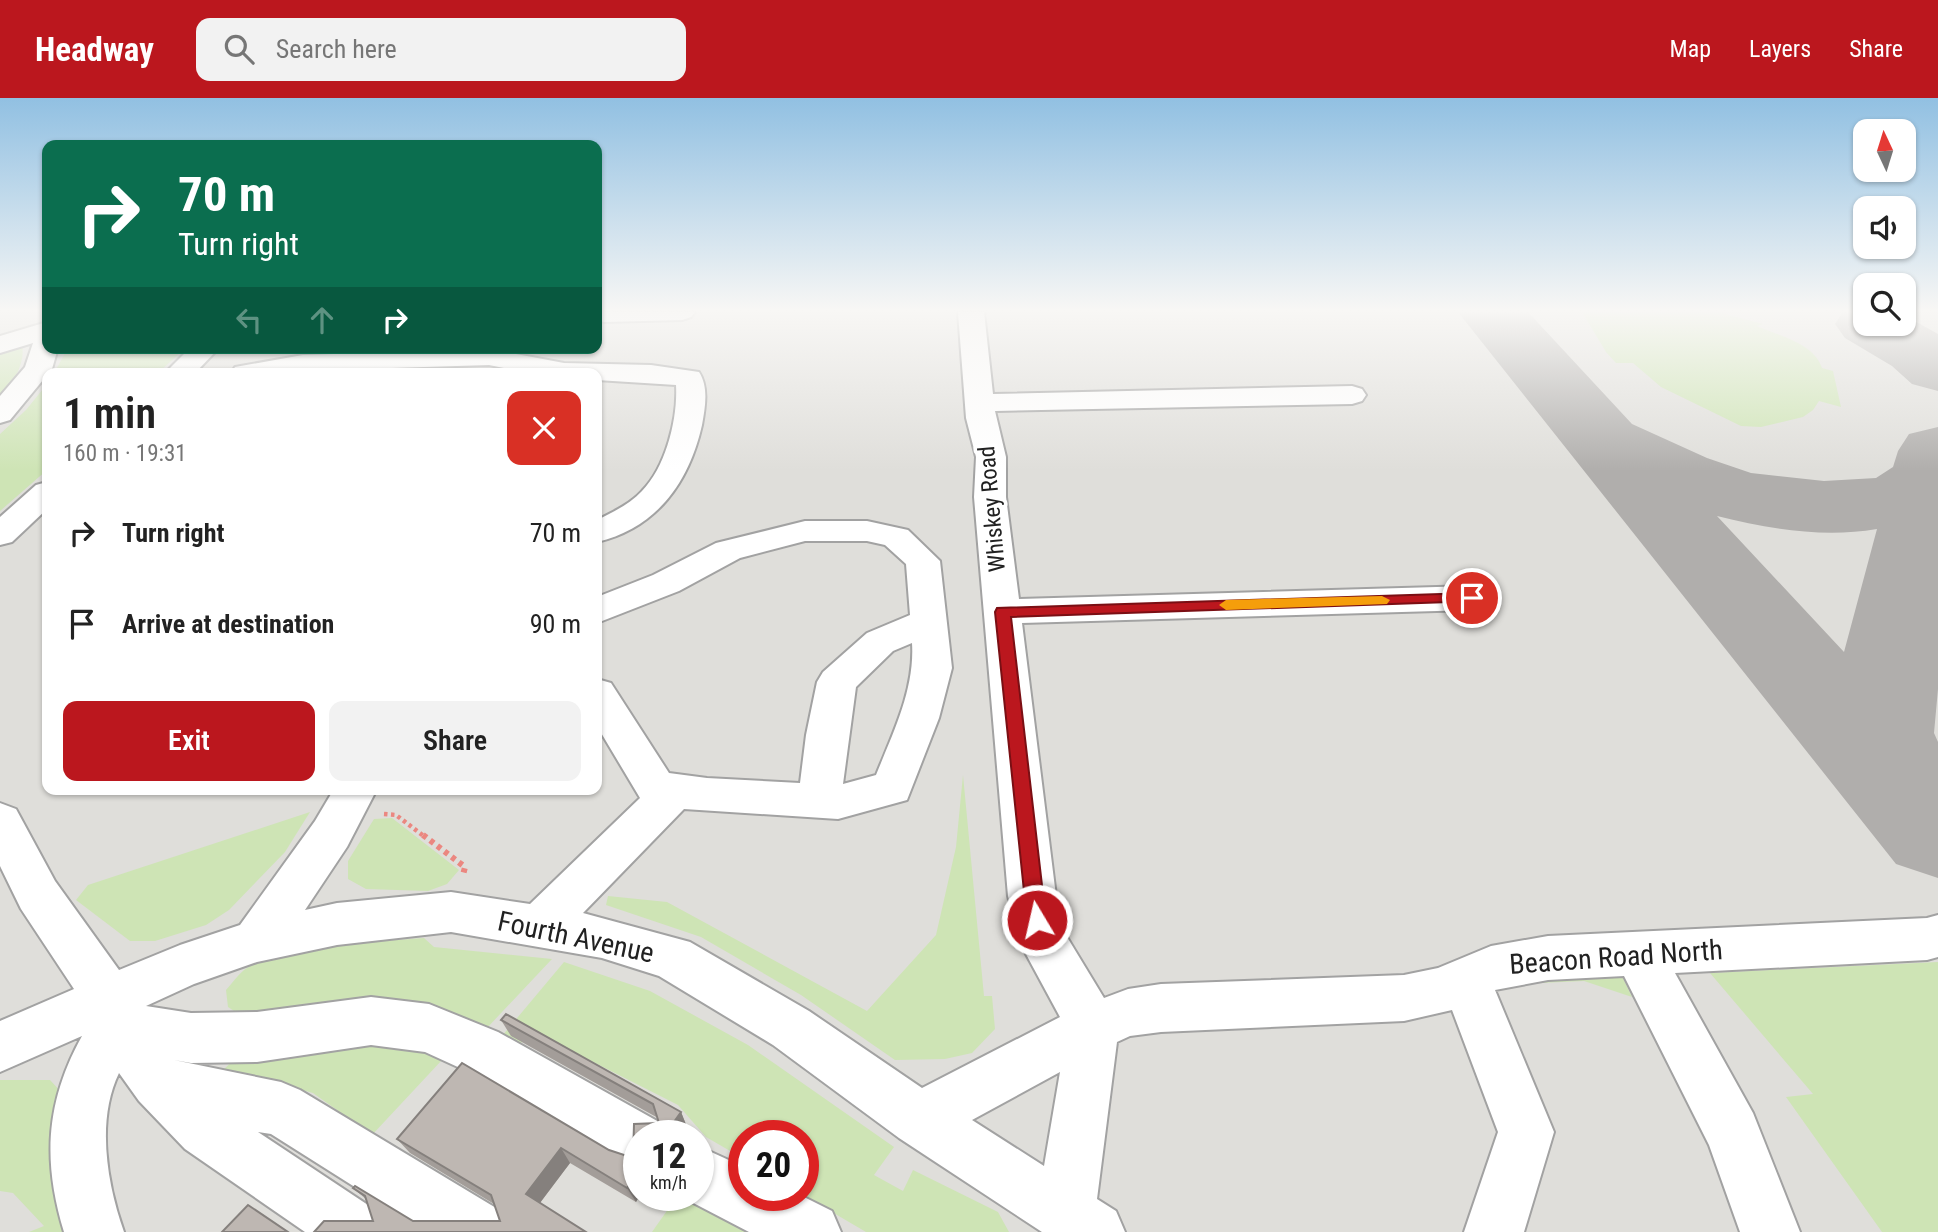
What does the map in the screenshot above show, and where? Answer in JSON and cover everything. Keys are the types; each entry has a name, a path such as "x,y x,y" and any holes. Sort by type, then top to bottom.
{"lane":[{"path":"0,414 39,365"},
{"path":"274,368 292,365"},
{"name":"Whiskey Road","path":"976,365 979,403 991,457 990,497 1037,920 1044,943 1093,1027"},
{"path":"602,372 651,373 689,378 693,402 676,468 666,486 633,516 602,530"},
{"path":"979,403 1352,395"},
{"path":"0,535 42,497"},
{"path":"602,609 666,583 728,550 805,531 867,531 896,537 923,561 933,668 919,718 892,788 838,802 656,788 602,701"},
{"path":"1002,612 1472,598"},
{"path":"820,801 836,681 880,642 928,621"},
{"path":"539,926 674,791"},
{"path":"257,941 331,834 368,802"},
{"path":"0,821 38,895 158,1082 205,1129 356,1232"},
{"name":"Fourth Avenue","path":"0,1047 111,1012 180,967 257,941 337,924 452,912 539,926 602,937 673,958 792,1028 919,1119 1080,1222"},
{"name":"Beacon Road North","path":"919,1119 1093,1027 1128,1013 1161,1008 1404,998 1443,990 1491,968 1516,962 1638,953 1927,939 1938,936"},
{"path":"1638,953 1732,1133 1770,1232"},
{"path":"1465,979 1526,1132 1494,1232"},
{"path":"111,1012 191,1038 257,1037 371,1021 429,1028 479,1050 623,1133"},
{"path":"93,1232 88,1217 78,1145 83,1092 111,1012"},
{"path":"1080,1222 1093,1027"},
{"path":"158,1082 196,1093 281,1109 480,1232"},
{"path":"714,1183 811,1232"}],"path":[{"path":"368,802 396,814 465,867 460,886"}],"shaded area":[{"path":"0,365 1938,365 1938,1232 0,1232"}],"green space":[{"path":"0,365 21,365 13,381 0,400"},
{"path":"59,365 167,365 163,368 57,368"},
{"path":"1635,365 1821,365 1822,368 1833,371 1841,407 1819,401 1813,410 1803,417 1761,427 1741,426 1661,387"},
{"path":"42,390 42,474 0,511 0,434 26,410"},
{"path":"963,775 984,996 992,996 995,1029 972,1053 945,1059 895,1060 801,995 701,937 606,905 608,896 667,902 867,1011 936,935 956,847"},
{"path":"310,812 285,852 229,910 206,925 155,941 130,941 76,900 88,885"},
{"path":"392,818 459,870 447,884 428,891 366,889 348,879 348,861 374,819"},
{"path":"424,938 434,947 552,959 486,1029 432,1005 381,998 240,1015 228,1007 226,990 244,970 259,962 330,946"},
{"path":"564,962 650,991 748,1045 894,1147 874,1175 903,1191 913,1170 998,1212 1009,1232 866,1232 819,1204 819,1120 728,1120 728,1150 714,1142 714,1120 691,1120 678,1105 534,1032 521,1043 502,1036"},
{"path":"1938,962 1938,1232 1882,1232 1786,1097 1813,1094 1710,973"},
{"path":"1620,972 1632,997 1584,981 1540,983 1528,975"},
{"path":"351,1031 456,1045 372,1135 313,1093 224,1069 235,1059"},
{"path":"0,1080 50,1080 74,1106 78,1232 29,1232 44,1226 13,1193 0,1191"},
{"path":"714,1204 767,1232 652,1232 667,1211 714,1211"}],"building":[{"path":"506,1014 681,1112 675,1120 658,1120 653,1104 501,1020"},
{"path":"462,1063 609,1150 623,1155 623,1186 561,1148 526,1194 586,1232 314,1232 324,1221 373,1221 365,1196 353,1188 355,1186 413,1221 500,1221 491,1195 397,1139"},
{"path":"248,1205 288,1232 222,1232"}],"taxiway":[{"path":"1537,365 1938,831"},
{"path":"1933,365 1938,369"},
{"path":"1615,444 1677,476 1749,498 1787,504 1860,506 1894,501 1909,495 1931,479"},
{"path":"1912,798 1893,767 1880,733 1883,703 1938,451"}],"slow traffic":[{"path":"1226,605 1382,600"}],"route":[{"path":"1037,920 1032,897 1002,612 1472,598"}]}
